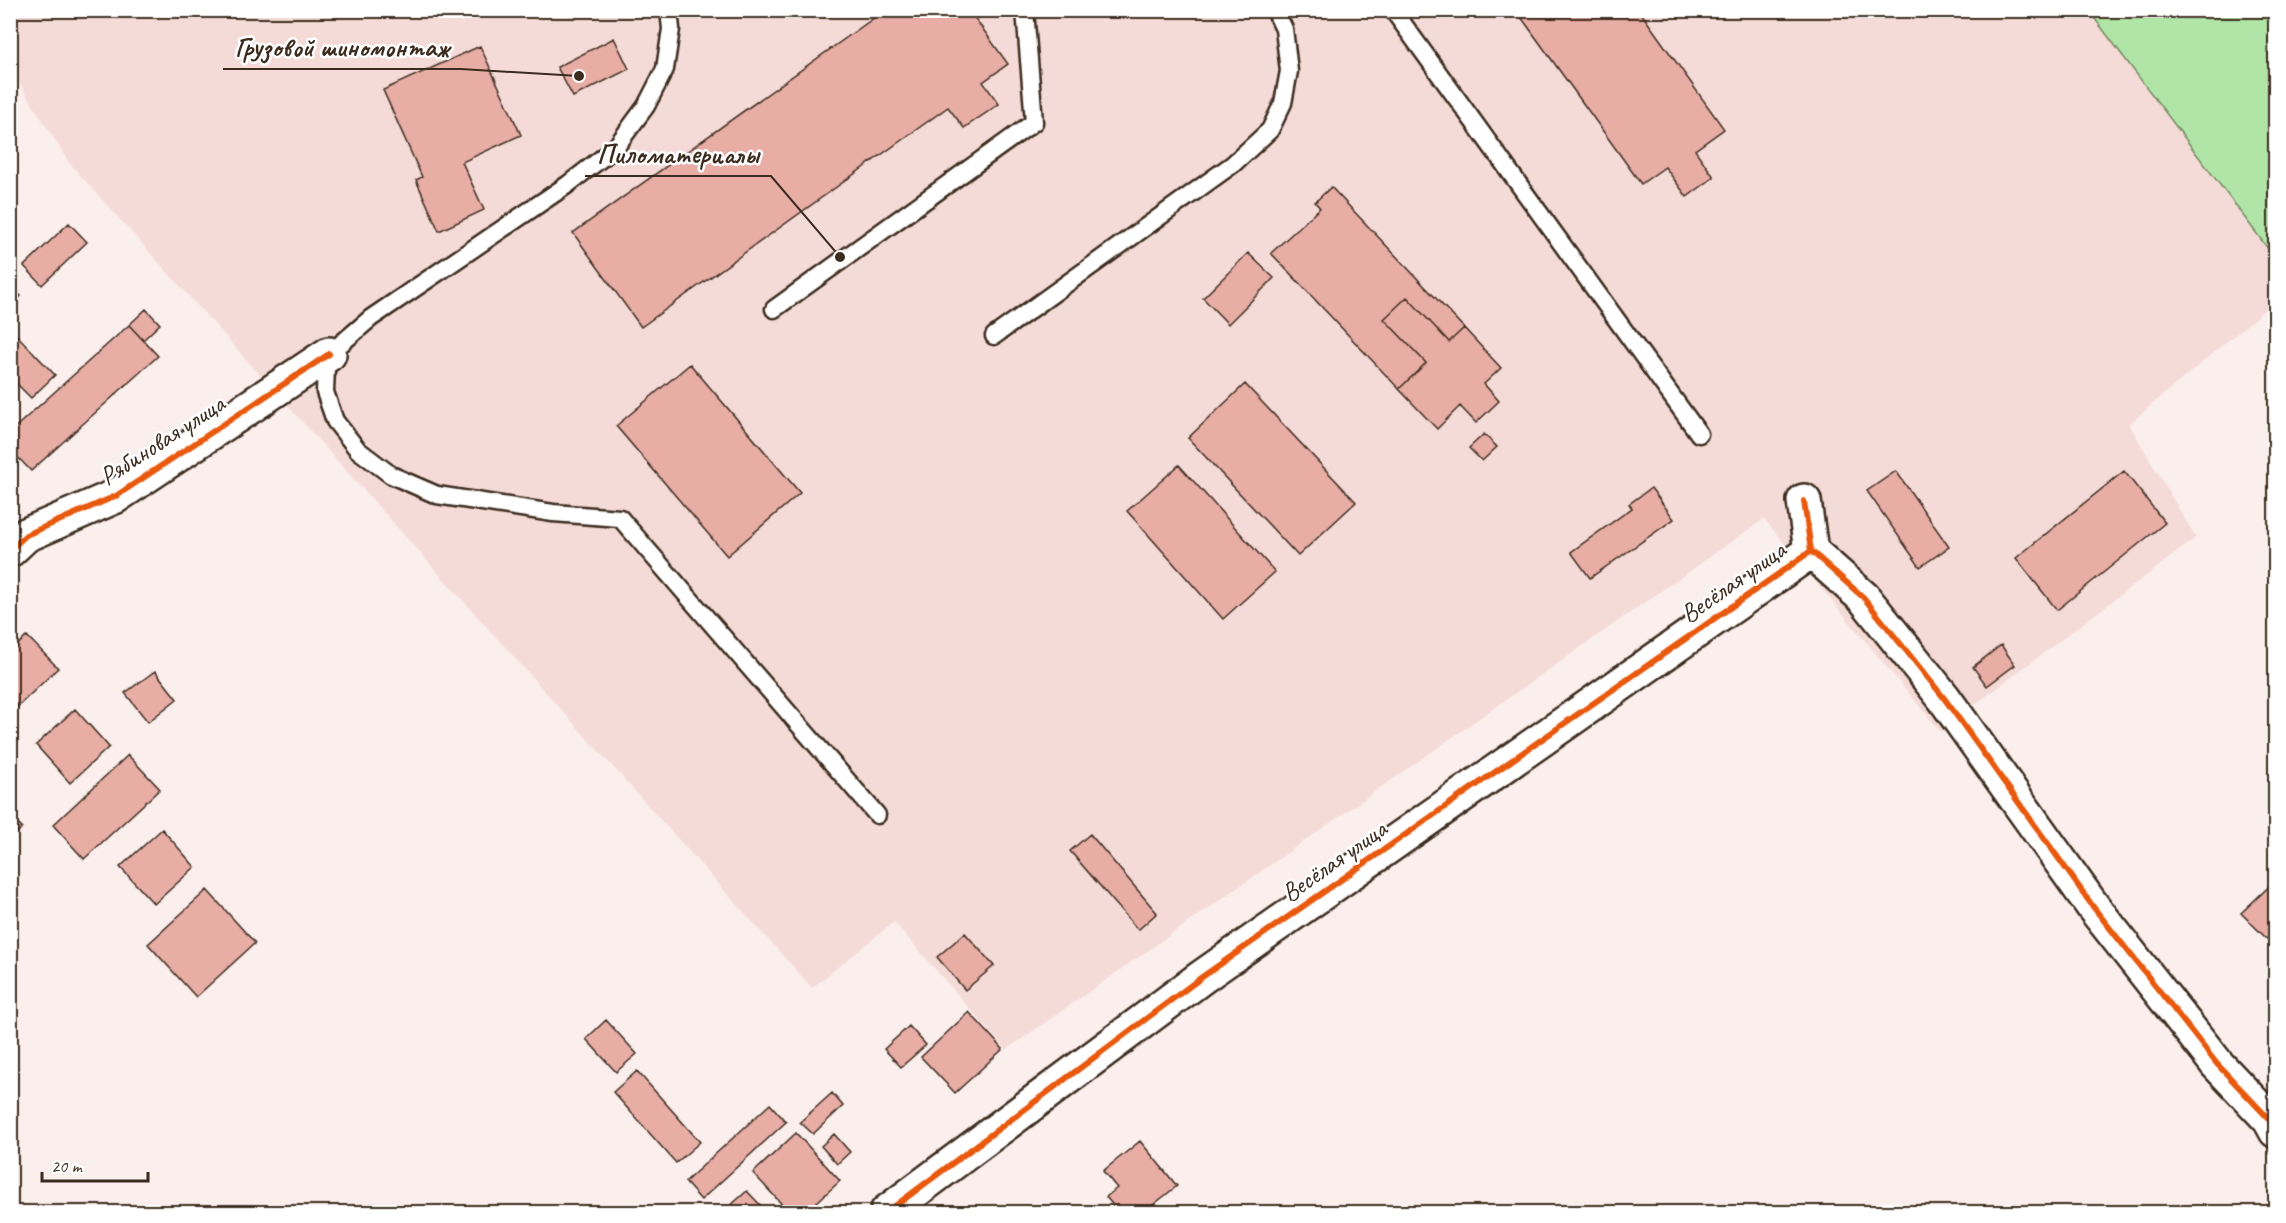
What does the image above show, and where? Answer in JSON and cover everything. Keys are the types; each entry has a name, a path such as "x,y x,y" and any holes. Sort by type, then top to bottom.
{"street":[{"name":"Рябиновая улица","path":"10,550 26,535 116,496 329,354"},
{"path":"1804,501 1811,551 1864,598 1929,680 2094,908 2217,1064 2270,1120 2276,1131"},
{"name":"Весёлая улица","path":"887,1212 1202,977 1811,551"}],"lane":[{"path":"669,10 671,29 665,69 646,106 615,148 567,185 370,318 329,354 325,392 335,420 358,450 391,475 437,495 553,513 620,518 877,815"},
{"path":"774,309 1034,122 1025,10"},
{"path":"994,336 1233,164 1270,130 1283,103 1289,71 1284,29 1275,10"},
{"path":"1393,10 1699,434"}],"shaded area":[{"path":"11,10 2089,11 2275,258 2275,301 2129,424 2196,538 1940,731 1764,519 1006,1050 894,922 812,988 70,164 11,70"}],"green space":[{"path":"2089,11 2275,11 2275,258"}],"building":[{"path":"885,10 969,10 1008,64 983,82 999,104 964,128 948,107 641,327 573,233"},
{"path":"1516,10 1639,10 1724,129 1695,150 1714,177 1687,197 1665,167 1641,184"},
{"path":"614,38 629,69 573,97 557,67"},
{"path":"480,46 521,135 462,162 484,210 439,231 416,180 422,177 383,90"},
{"path":"1331,187 1464,328 1449,342 1407,297 1384,319 1426,363 1399,389 1271,253 1320,208 1315,202"},
{"path":"69,223 87,242 42,285 24,266"},
{"path":"1248,253 1274,278 1228,324 1203,298"},
{"path":"10,286 21,296 10,307"},
{"path":"1407,297 1449,342 1464,328 1501,368 1484,384 1499,401 1476,423 1460,406 1437,429 1399,389 1426,363 1384,319"},
{"path":"146,309 160,324 143,340 129,325"},
{"path":"129,325 158,356 31,471 10,449 10,432"},
{"path":"10,328 55,375 31,398 10,377"},
{"path":"690,364 800,493 727,556 616,426"},
{"path":"1245,384 1356,502 1298,556 1188,438"},
{"path":"1484,434 1497,447 1482,461 1469,448"},
{"path":"1179,465 1275,572 1223,619 1127,511"},
{"path":"1896,471 1949,547 1920,567 1867,491"},
{"path":"2124,471 2165,523 2057,610 2016,558"},
{"path":"1651,488 1674,519 1590,578 1571,552 1632,508 1629,504"},
{"path":"27,636 58,668 10,714 10,652"},
{"path":"2001,645 2015,665 1987,686 1973,667"},
{"path":"155,671 177,699 148,722 125,693"},
{"path":"75,709 109,747 70,783 36,745"},
{"path":"128,755 160,789 84,859 53,825"},
{"path":"10,817 22,828 10,839"},
{"path":"162,829 195,867 154,904 120,867"},
{"path":"1090,834 1157,913 1138,930 1070,851"},
{"path":"2276,880 2276,948 2241,913"},
{"path":"207,890 255,943 196,997 148,944"},
{"path":"965,933 994,966 965,990 937,957"},
{"path":"969,1012 1003,1049 955,1093 921,1057"},
{"path":"606,1020 637,1054 616,1072 586,1039"},
{"path":"909,1026 926,1045 901,1067 884,1049"},
{"path":"637,1071 700,1142 676,1163 613,1092"},
{"path":"832,1093 843,1106 813,1134 800,1122"},
{"path":"770,1104 786,1122 701,1200 685,1182"},
{"path":"796,1133 840,1181 806,1212 789,1212 753,1173"},
{"path":"834,1134 850,1152 837,1164 821,1146"},
{"path":"1140,1141 1177,1186 1144,1212 1138,1207 1132,1212 1119,1212 1106,1197 1117,1188 1103,1171"},
{"path":"747,1191 767,1212 723,1212"}],"cycle path":[{"path":"10,550 26,535 116,496 329,354"},
{"path":"1804,501 1811,551 1864,598 1944,698 2094,908 2217,1064 2270,1120 2276,1131"},
{"path":"887,1212 1202,977 1811,551"}],"place":[{"name":"Грузовой шиномонтаж","path":"579,76"},
{"name":"Пиломатериалы","path":"840,257"}]}
